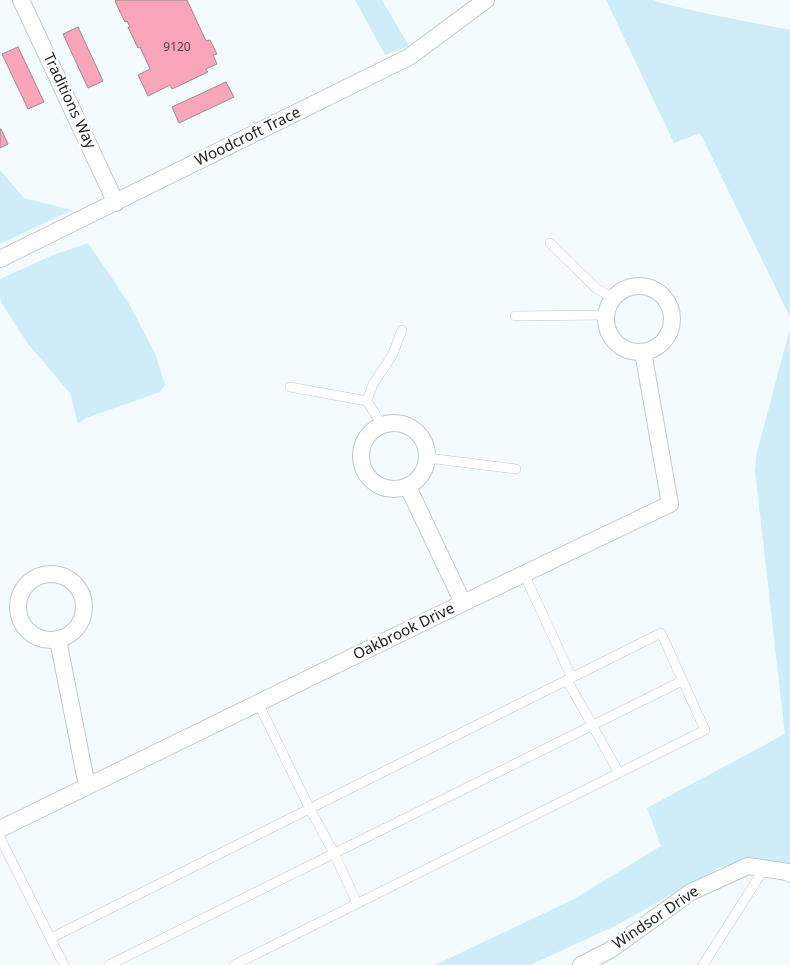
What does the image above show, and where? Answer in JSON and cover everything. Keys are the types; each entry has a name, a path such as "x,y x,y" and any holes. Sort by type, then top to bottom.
{"street":[{"name":"Traditions Way","path":"21,0 116,203"},
{"name":"Woodcroft Trace","path":"0,259 409,57 486,0"},
{"path":"641,286 661,294 667,302 672,324 662,342 654,349 643,352 624,349 616,343 606,326 605,316 613,298 621,291 630,287 641,286"},
{"name":"Oakbrook Drive","path":"0,829 258,702 670,504 643,352"},
{"path":"392,423 403,424 413,429 426,446 428,458 422,475 416,482 398,490 387,489 377,485 364,470 361,459 362,448 366,439 382,425 392,423"},
{"path":"408,487 463,603"},
{"path":"42,574 64,575 80,589 84,599 85,610 82,620 72,633 58,640 46,640 36,636 26,629 20,620 18,609 19,597 24,587 32,579 42,574"},
{"path":"58,640 87,786"},
{"name":"Windsor Drive","path":"581,965 610,950 691,892 748,866 788,872 790,874"}],"lane":[{"path":"550,243 596,288 613,298"},
{"path":"515,316 605,316"},
{"path":"367,401 373,384 392,356 402,330"},
{"path":"290,386 367,401 382,425"},
{"path":"428,458 516,469"},
{"path":"524,574 570,679 592,725 619,773"},
{"path":"51,938 662,633 705,730 234,965"},
{"path":"109,965 682,680"},
{"path":"258,702 357,903"},
{"path":"0,838 64,965"},
{"path":"704,965 764,869"}],"shaded area":[{"path":"355,0 382,0 409,46 385,55"},
{"path":"606,0 654,0 713,15 790,30 790,317 700,133 674,143"},
{"path":"0,170 24,198 72,210 0,244"},
{"path":"88,243 128,302 155,353 165,385 160,392 86,418 78,424 70,393 28,344 2,304 0,279 53,255"},
{"path":"790,328 790,863 761,860 722,866 617,925 530,965 435,965 574,899 661,846 647,808 785,734 755,471 756,456"}],"building":[{"path":"116,0 187,0 206,41 210,40 217,54 213,55 217,64 206,69 208,72 172,89 170,85 148,96 138,75 150,69 140,47 138,48 127,21 125,22"},
{"path":"78,27 103,81 88,88 63,34"},
{"path":"18,47 44,102 28,109 2,54"},
{"path":"226,82 234,97 179,123 172,107"},
{"path":"0,129 8,144 0,148"}]}
